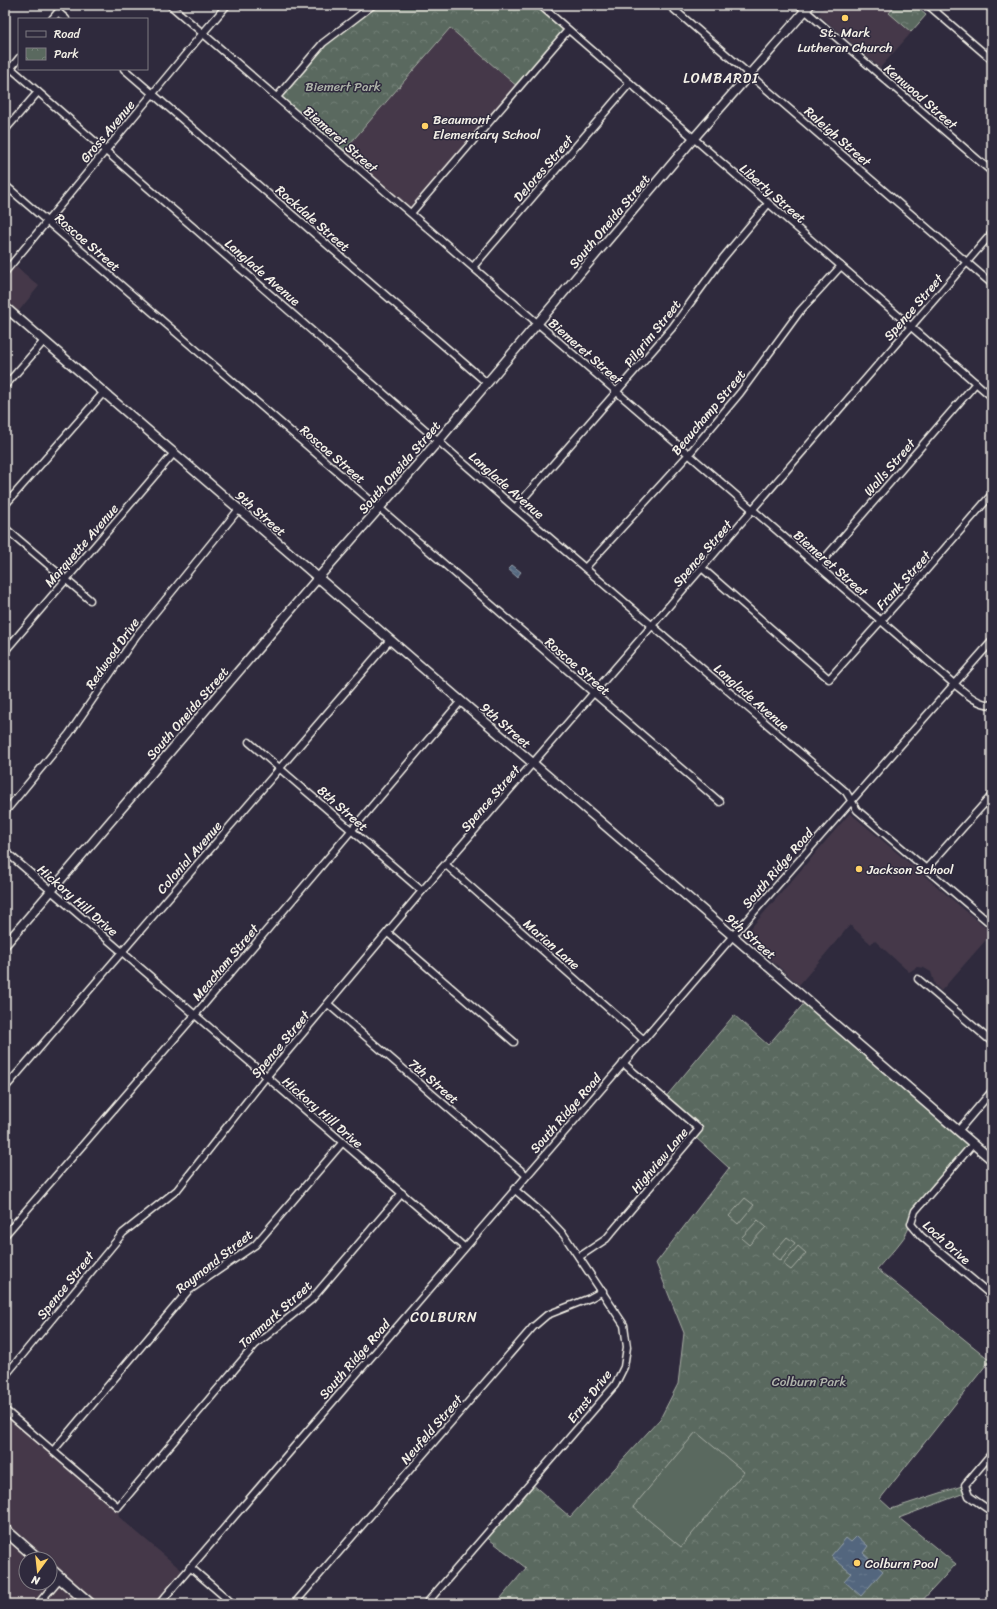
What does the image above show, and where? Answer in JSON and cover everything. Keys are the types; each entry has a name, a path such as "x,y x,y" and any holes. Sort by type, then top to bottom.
{"main road":[{"path":"5,1530 29,1551"},
{"path":"60,1578 90,1604"}],"street":[{"name":"Biemeret Street","path":"170,5 954,684 976,701 986,705 992,705"},
{"name":"Gross Avenue","path":"5,272 227,5"},
{"path":"277,97 323,43 373,5"},
{"name":"Liberty Street","path":"540,5 992,397"},
{"name":"Raleigh Street","path":"669,5 992,284"},
{"path":"928,5 992,60"},
{"name":"South Oneida Street","path":"5,945 318,578 439,440 805,7"},
{"name":"Kenwood Street","path":"805,7 992,172"},
{"path":"53,18 58,12 65,18"},
{"path":"411,213 568,30"},
{"path":"11,68 18,59"},
{"name":"Langlade Avenue","path":"5,63 439,440 515,508 586,567 846,792 857,810 992,925"},
{"name":"Rockdale Street","path":"125,70 487,383"},
{"name":"Delores Street","path":"472,267 630,83"},
{"path":"5,130 38,92"},
{"name":"Roscoe Street","path":"5,185 720,802"},
{"name":"Pilgrim Street","path":"515,508 672,328 723,258 768,204"},
{"name":"Spence Street","path":"5,1376 123,1232 177,1190 266,1077 422,891 654,626 992,233"},
{"name":"Beauchamp Street","path":"586,567 689,454 740,393 800,311 841,266"},
{"name":"9th Street","path":"5,306 992,1160"},
{"path":"5,386 44,341"},
{"name":"Walls Street","path":"818,566 976,383"},
{"path":"5,505 104,392"},
{"name":"Marquette Avenue","path":"5,651 174,453"},
{"name":"Frank Street","path":"702,569 829,679 992,494"},
{"name":"Redwood Drive","path":"5,812 69,734 136,636 239,509"},
{"path":"5,528 90,600"},
{"name":"Colonial Avenue","path":"5,1088 390,640"},
{"name":"South Ridge Road","path":"159,1604 732,936 992,641"},
{"name":"Meacham Street","path":"5,1235 195,1015 461,701"},
{"name":"8th Street","path":"249,742 422,891"},
{"path":"926,869 992,795"},
{"path":"986,802 992,808"},
{"name":"Hickory Hill Drive","path":"5,852 464,1247"},
{"name":"Marian Lane","path":"446,865 643,1039"},
{"path":"388,933 514,1042"},
{"path":"918,979 992,1042"},
{"name":"7th Street","path":"328,1004 526,1175"},
{"name":"Highview Lane","path":"579,1257 606,1239 699,1129 623,1063"},
{"path":"958,1131 992,1091"},
{"name":"Raymond Street","path":"53,1451 188,1291 254,1245 342,1143"},
{"name":"Loch Drive","path":"973,1144 915,1211 911,1224 921,1236 992,1296"},
{"name":"Ernst Drive","path":"426,1604 615,1386 624,1367 627,1347 624,1325 603,1291 564,1235 549,1219 514,1189"},
{"name":"Tommark Street","path":"53,1451 118,1507 255,1345 311,1300 402,1193"},
{"name":"Neufeld Street","path":"294,1604 533,1327 547,1315 590,1298 603,1291"},
{"path":"5,1410 53,1451"},
{"path":"992,1453 965,1485 969,1496 992,1512"},
{"path":"190,1567 233,1604"},
{"path":"38,1604 60,1578"}],"shaded area":[{"path":"826,5 914,5 926,16 880,68 818,14"},
{"name":"Beaumont Elementary School","path":"450,28 519,88 411,213 342,153"},
{"path":"5,257 39,286 5,328"},
{"name":"Jackson School","path":"850,813 992,933 941,991 935,985 931,972 924,968 917,967 909,972 874,940 871,944 850,925 799,985 744,936"},
{"path":"5,1410 118,1507 119,1517 185,1573 159,1604 5,1604"}],"green space":[{"name":"Biemert Park","path":"373,5 540,5 568,30 519,88 450,28 342,153 277,97 323,43"},
{"path":"896,5 914,5 926,15 911,32 889,13"},
{"name":"Colburn Park","path":"807,1000 973,1144 915,1211 910,1226 904,1237 877,1269 990,1360 880,1499 891,1509 965,1485 967,1492 899,1518 956,1564 919,1604 496,1604 526,1568 485,1536 531,1483 570,1517 660,1419 678,1384 684,1333 656,1263 729,1168 694,1136 699,1130 664,1099 734,1015 768,1045"},
{"path":"745,1198 754,1205 738,1224 729,1216"},
{"path":"758,1220 766,1227 749,1245 741,1238"},
{"path":"787,1237 795,1243 780,1261 772,1254"},
{"path":"798,1246 806,1253 791,1270 783,1264"},
{"path":"696,1432 744,1472 681,1547 633,1507"}],"water":[{"path":"512,565 521,572 517,577 508,569"},
{"name":"Colburn Pool","path":"857,1536 868,1546 863,1553 883,1571 861,1596 844,1581 851,1573 831,1556 846,1538 851,1542"}],"place":[{"name":"St. Mark Lutheran Church","path":"845,18"},
{"name":"Beaumont Elementary School","path":"425,126"},
{"name":"Jackson School","path":"859,869"},
{"name":"Colburn Pool","path":"857,1563"}],"district":[{"name":"LOMBARDI","path":"721,78"},
{"name":"COLBURN","path":"444,1317"}]}
